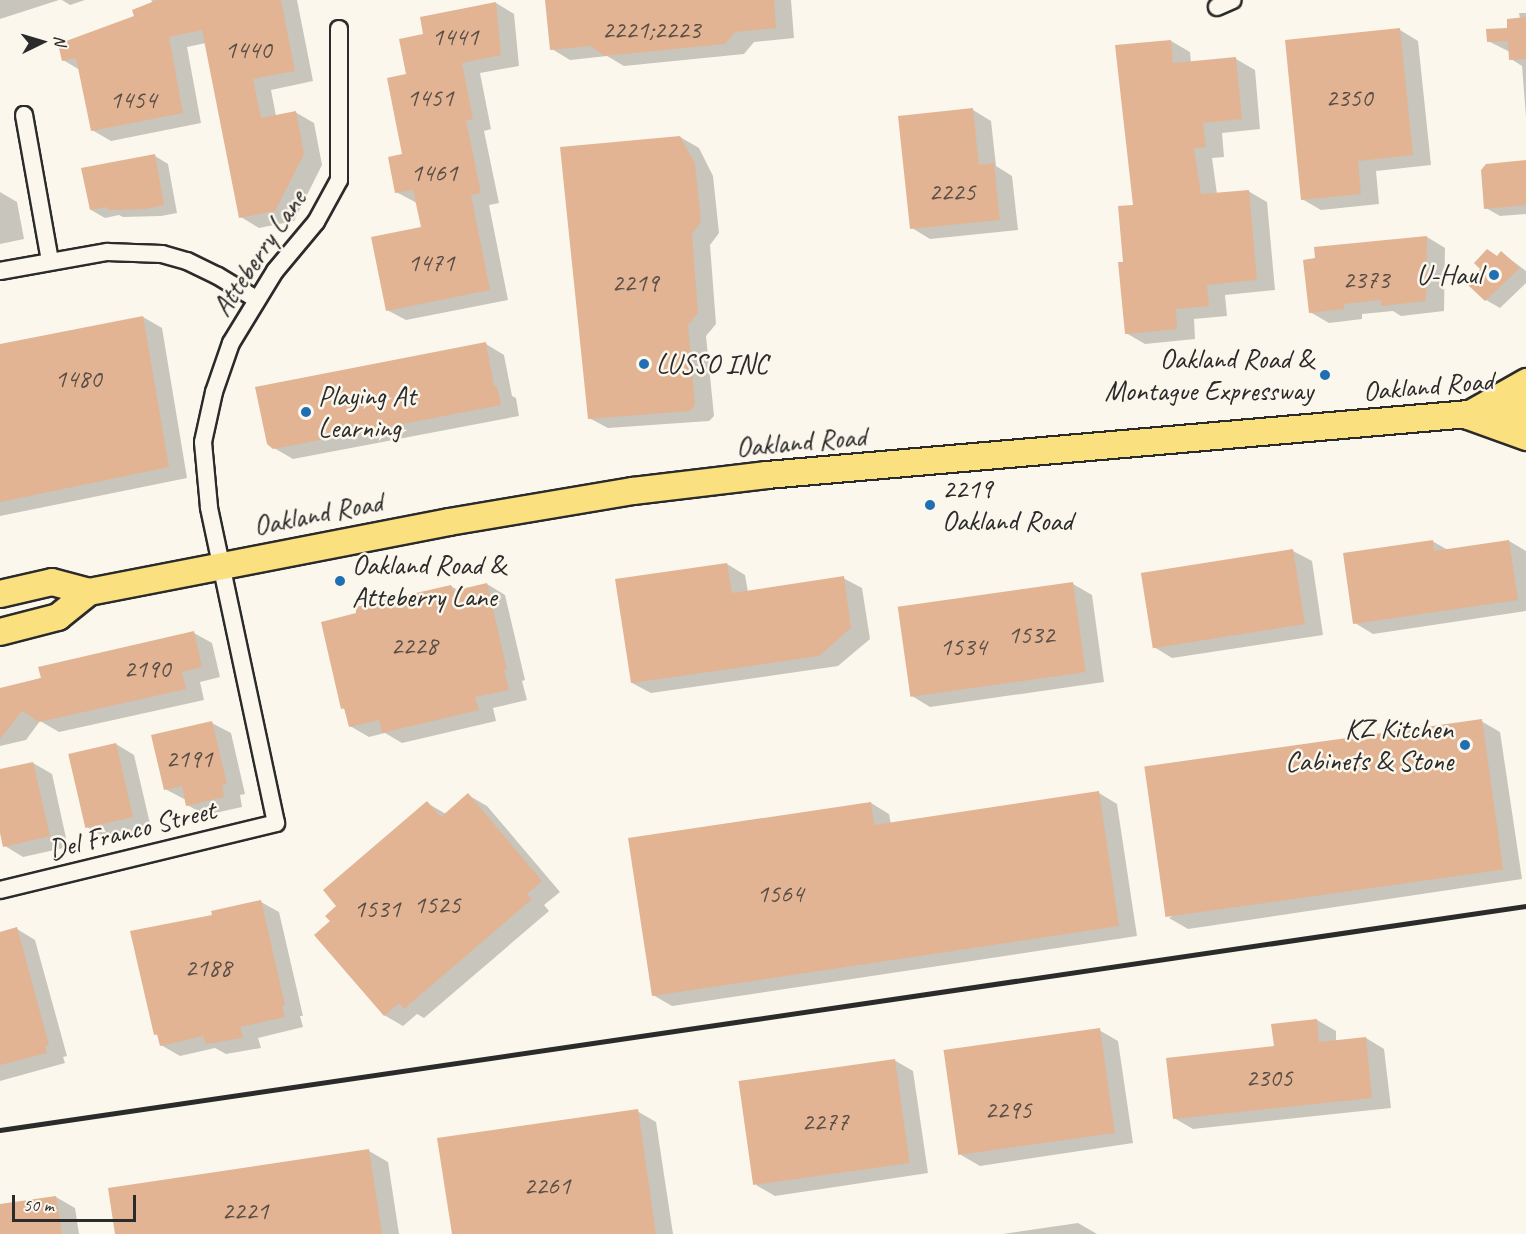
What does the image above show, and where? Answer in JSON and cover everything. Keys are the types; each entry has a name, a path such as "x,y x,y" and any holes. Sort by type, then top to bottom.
{"highway":[{"path":"1468,415 1526,382"},
{"path":"1468,415 1526,436"}],"main road":[{"name":"Oakland Road","path":"0,594 52,582 89,592 221,565 633,491 778,474 1526,409"},
{"name":"Oakland Road","path":"0,632 58,617 89,592"}],"street":[{"path":"1217,7 1233,0"},
{"name":"Atteberry Lane","path":"276,823 209,507 203,442 214,392 231,343 275,271 316,222 339,180 341,97 339,29"},
{"path":"24,115 50,261"},
{"path":"0,271 107,252 162,254 187,261 218,276 256,299"},
{"name":"Del Franco Street","path":"0,891 276,823"}],"building":[{"path":"157,0 281,0 295,71 253,79 261,118 296,111 304,154 275,211 239,218 202,30 169,37 183,113 91,131 76,58 62,61 58,44 134,16 132,10"},
{"path":"545,0 774,0 776,28 735,32 725,44 604,56 591,46 550,50"},
{"path":"496,2 501,55 462,63 473,119 466,120 481,193 471,195 490,290 386,311 371,237 421,227 413,190 395,193 388,157 402,154 387,78 406,74 399,39 423,34 420,17"},
{"path":"1526,17 1526,59 1509,60 1508,41 1487,42 1486,29 1507,28 1507,19"},
{"path":"1400,28 1413,155 1358,161 1361,194 1301,200 1285,40"},
{"path":"1171,40 1173,63 1236,57 1242,119 1203,123 1206,147 1194,148 1201,194 1249,190 1257,280 1207,285 1209,306 1176,309 1177,329 1125,334 1118,262 1123,262 1118,206 1133,205 1115,45"},
{"path":"973,108 979,165 994,163 1000,220 910,229 898,116"},
{"path":"680,136 695,164 701,222 692,234 698,313 688,325 695,405 690,411 588,419 560,147"},
{"path":"155,154 164,205 146,209 108,210 107,207 90,210 81,168"},
{"path":"1526,160 1526,205 1484,209 1481,170 1486,164"},
{"path":"1427,236 1426,301 1381,306 1381,300 1344,304 1344,309 1309,313 1303,260 1315,258 1314,247"},
{"name":"U-Haul","path":"1487,249 1497,256 1501,251 1520,268 1485,301 1468,285 1480,269 1474,263"},
{"path":"143,316 169,467 0,502 0,344"},
{"path":"486,342 494,386 497,386 501,405 273,449 267,444 255,387"},
{"path":"1433,540 1434,551 1509,540 1518,600 1353,624 1343,553"},
{"path":"1293,549 1305,624 1153,648 1141,573"},
{"path":"727,563 732,593 844,576 851,628 819,656 631,683 615,579"},
{"path":"1073,582 1086,672 910,697 898,607"},
{"path":"487,583 507,670 504,670 509,690 475,697 479,710 382,733 379,720 349,727 344,708 341,709 321,622 356,613 355,607 451,585 453,591"},
{"path":"194,631 202,667 182,672 186,689 39,722 22,711 0,739 0,688 41,678 38,667"},
{"path":"1482,719 1503,870 1165,917 1144,766"},
{"path":"212,721 227,784 222,785 224,797 186,806 182,786 164,790 151,735"},
{"path":"116,743 133,817 85,828 68,754"},
{"path":"33,762 50,836 3,847 0,833 0,769"},
{"path":"1099,791 1119,926 652,996 628,838 871,802 874,825"},
{"path":"468,793 542,881 527,894 532,899 404,1009 399,1003 384,1016 314,935 330,921 325,916 336,906 323,890 427,801 441,817"},
{"path":"261,900 285,1005 282,1006 285,1017 240,1027 243,1038 206,1044 203,1036 160,1046 157,1034 154,1035 130,931 212,915 211,911"},
{"path":"17,927 49,1045 45,1046 47,1053 0,1065 0,932"},
{"path":"1317,1019 1319,1042 1366,1037 1372,1098 1173,1119 1166,1058 1274,1046 1271,1024"},
{"path":"1100,1028 1115,1133 958,1155 944,1050"},
{"path":"895,1059 910,1163 753,1185 739,1081"},
{"path":"638,1109 656,1234 452,1234 437,1138"},
{"path":"369,1149 382,1234 115,1234 108,1188"},
{"path":"56,1196 62,1234 0,1234 0,1204"}],"railway":[{"path":"0,1130 1526,906"}],"place":[{"name":"U-Haul","path":"1494,275"},
{"name":"LUSSO INC","path":"644,364"},
{"name":"Oakland Road & Montague Expressway","path":"1325,375"},
{"name":"Playing At Learning","path":"306,412"},
{"name":"2219 Oakland Road","path":"930,505"},
{"name":"Oakland Road & Atteberry Lane","path":"340,581"},
{"name":"KZ Kitchen Cabinets & Stone","path":"1465,745"}]}
